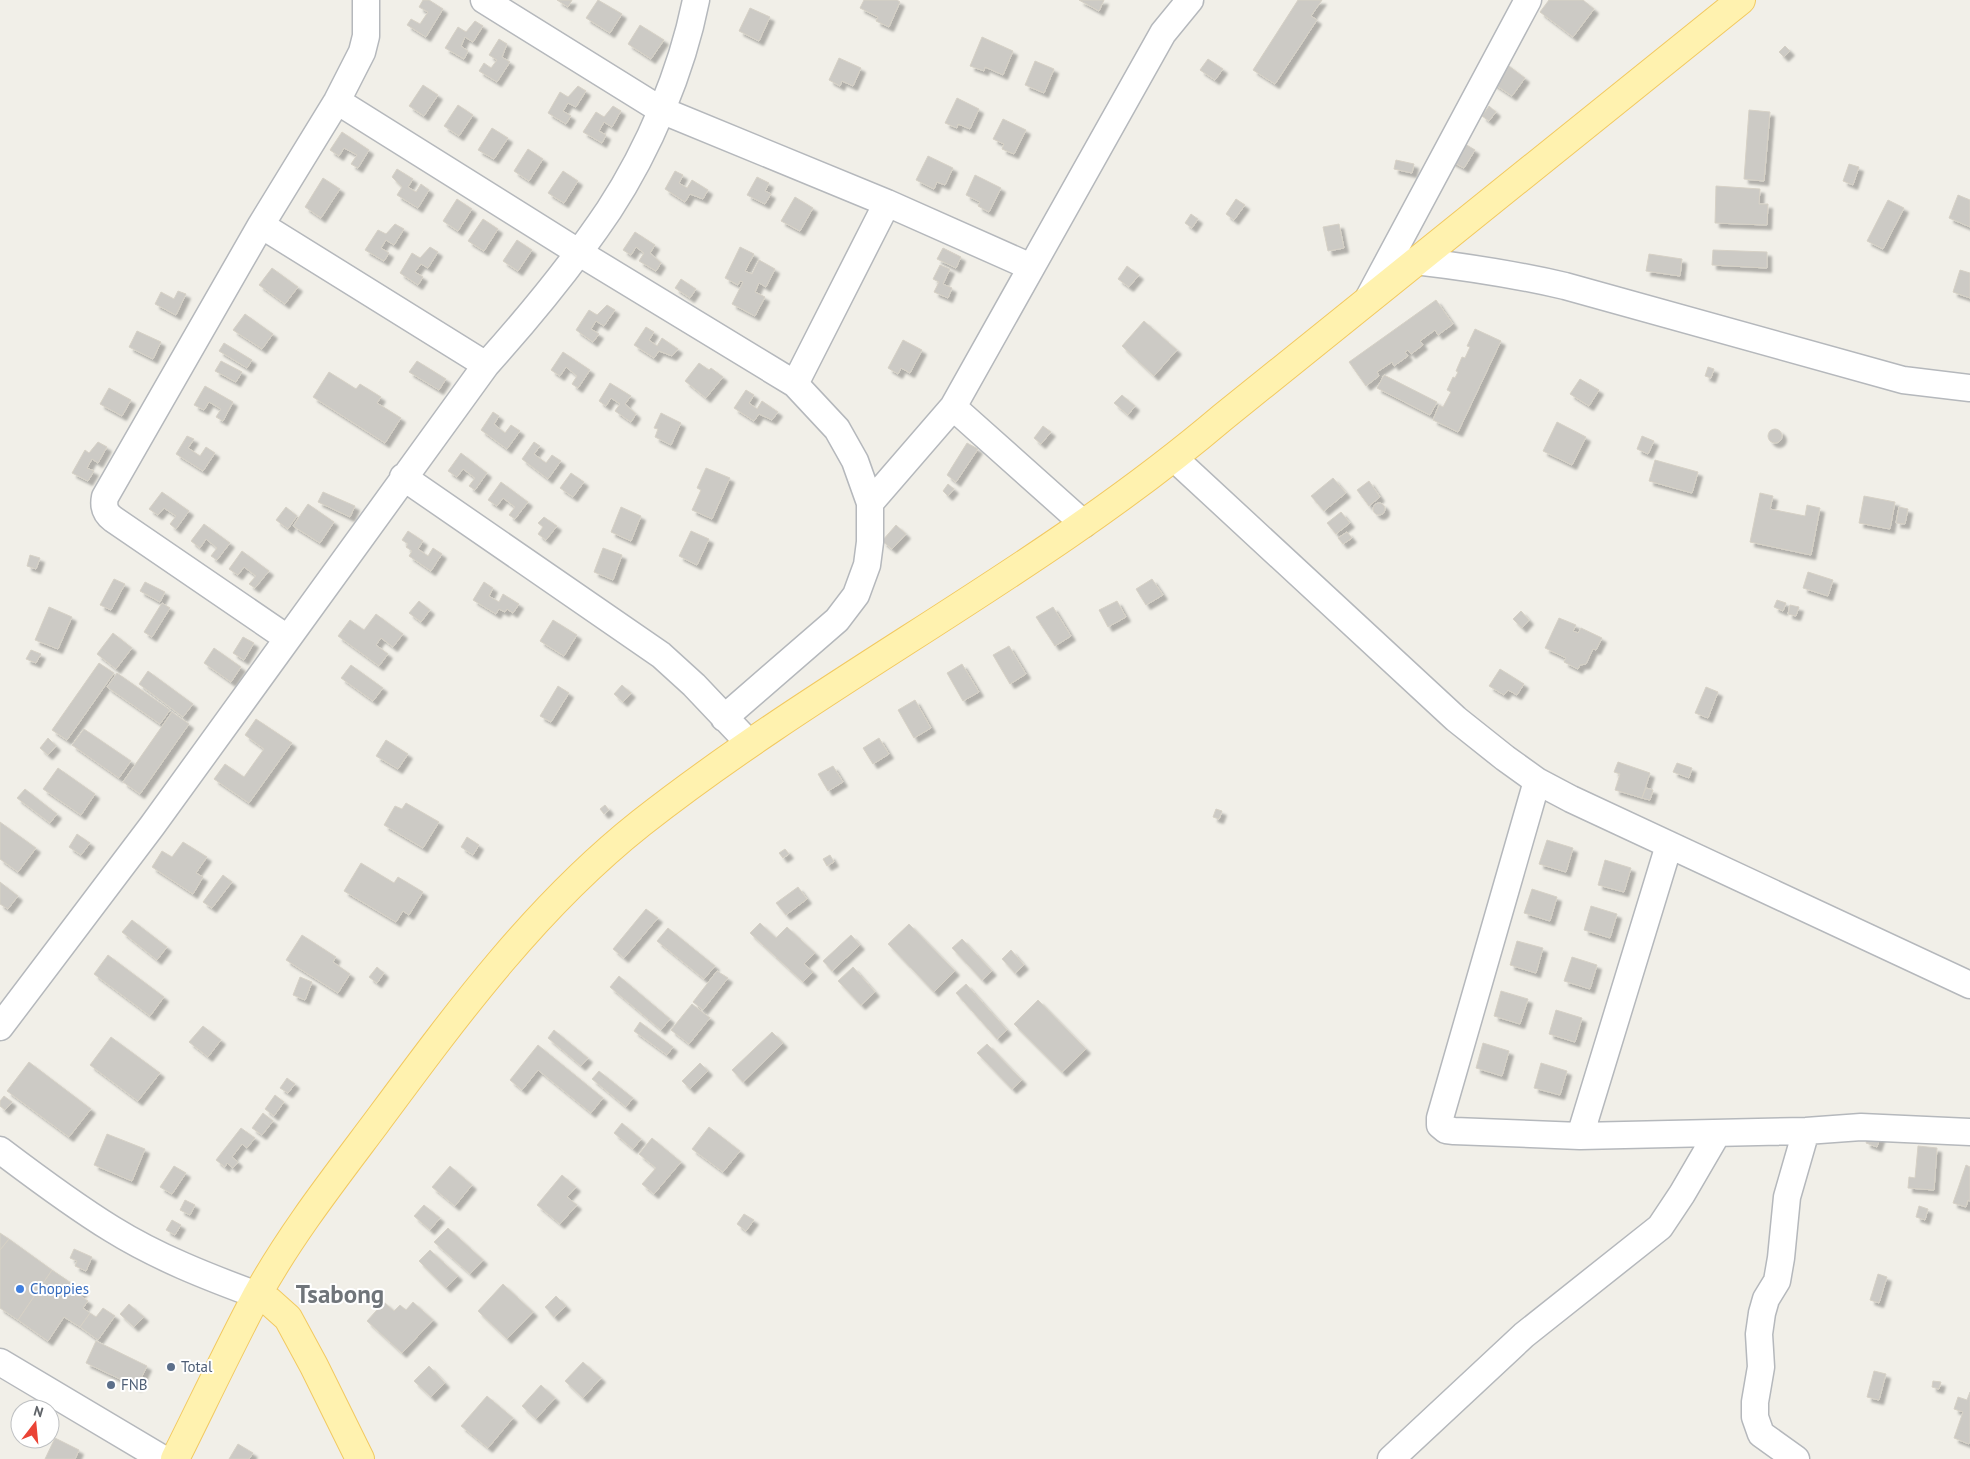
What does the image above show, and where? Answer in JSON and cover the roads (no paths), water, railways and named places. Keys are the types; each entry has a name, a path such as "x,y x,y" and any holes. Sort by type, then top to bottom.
{"main road":[{"path":"175,1459 257,1295 295,1233 439,1036 511,948 558,897 640,824 749,742 923,631 1084,524 1174,458 1368,299 1741,0"},
{"path":"257,1295 269,1301 288,1318 360,1459"}],"street":[{"path":"484,0 661,110 887,203 1031,267"},
{"path":"0,1027 152,826 486,365 529,316 609,209 645,146 661,110 678,68 696,0"},
{"path":"1163,33 1167,0"},
{"path":"870,503 953,407 1163,33 1190,0"},
{"path":"1368,299 1528,0"},
{"path":"287,638 113,520 108,515 104,504 105,497 261,225 337,101 362,52 366,36 369,1"},
{"path":"337,101 578,252 795,384 837,429 856,461 870,503 870,542 867,565 856,595 837,620 724,718"},
{"path":"795,384 887,203"},
{"path":"261,225 486,365"},
{"path":"1415,262 1480,268 1565,286 1903,380 1970,403"},
{"path":"1903,380 1970,388"},
{"path":"953,407 1084,524"},
{"path":"1174,458 1456,719 1537,781 1571,799 1970,985"},
{"path":"404,477 661,656 694,685 749,742"},
{"path":"1537,781 1442,1109 1440,1125 1446,1130 1580,1136 1717,1134 1861,1127 1970,1132"},
{"path":"1580,1136 1669,845"},
{"path":"1796,1459 1761,1434 1755,1418 1755,1402 1761,1367 1759,1334 1762,1313 1766,1299 1776,1281 1781,1258 1787,1197 1806,1131"},
{"path":"1391,1459 1524,1335 1660,1227 1682,1194 1717,1134"},
{"path":"0,1150 64,1198 113,1230 206,1275 257,1295"},
{"path":"0,1362 163,1459"}],"place":[{"name":"Choppies","path":"20,1289"},
{"name":"Total","path":"171,1367"},
{"name":"FNB","path":"111,1385"}],"district":[{"name":"Tsabong","path":"340,1294"}]}
